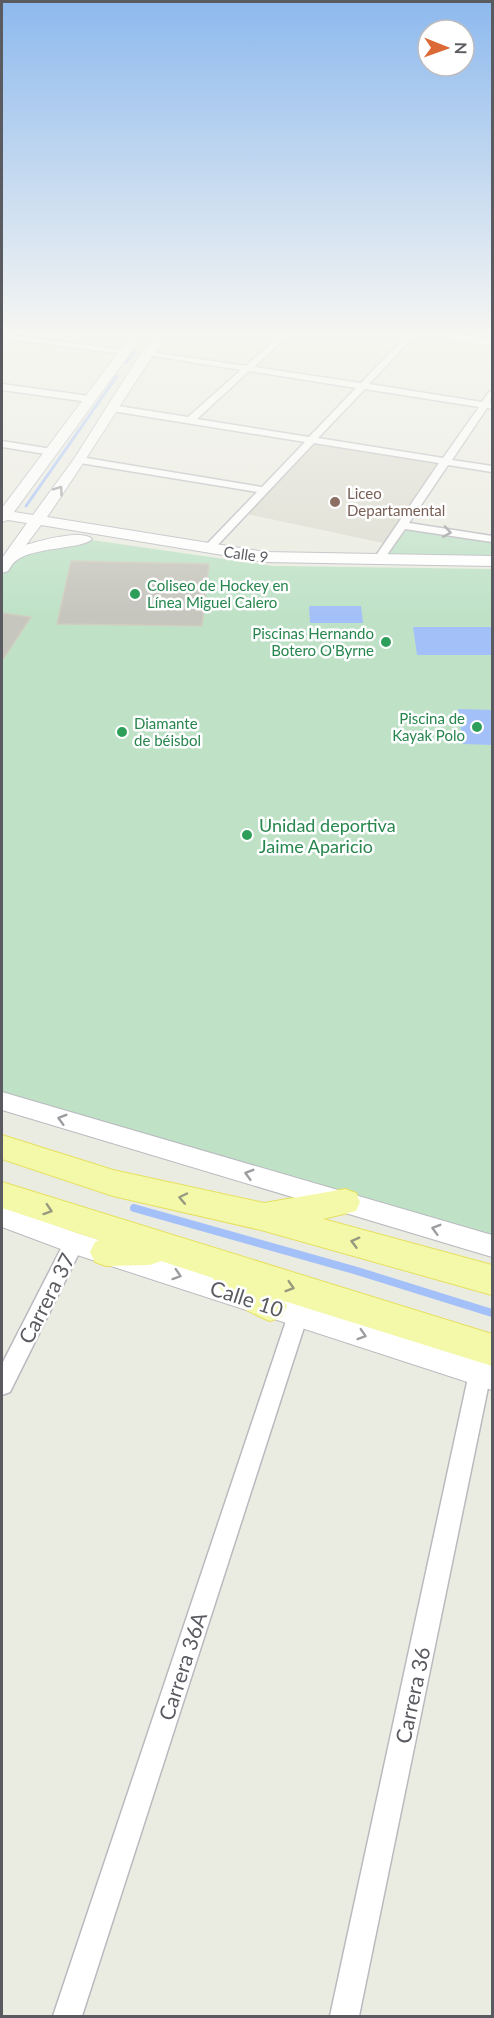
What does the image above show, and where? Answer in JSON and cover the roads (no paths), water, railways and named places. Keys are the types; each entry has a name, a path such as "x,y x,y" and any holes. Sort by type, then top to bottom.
{"main road":[{"path":"2,518 69,427"},
{"path":"5,563 80,460 100,427"},
{"name":"Calle 9","path":"2,518 84,538 273,566 492,569"},
{"name":"Calle 9","path":"33,526 276,558 492,561"},
{"path":"5,563 44,544 84,538"},
{"path":"2,1147 113,1183 261,1215 492,1280"},
{"name":"Calle 10","path":"2,1195 91,1240 172,1251 208,1262 488,1367"},
{"path":"261,1215 345,1202"},
{"path":"208,1262 284,1310"}],"street":[{"path":"227,427 492,469"},
{"path":"209,549 324,427"},
{"path":"378,560 445,462 472,427"},
{"path":"2,444 52,452"},
{"path":"80,460 264,490"},
{"path":"401,525 492,539"},
{"path":"2,1101 492,1246"},
{"name":"Calle 10","path":"2,1217 91,1240 284,1310 488,1367"},
{"name":"Carrera 37","path":"2,1385 91,1240"},
{"name":"Carrera 36A","path":"67,2016 284,1310"},
{"name":"Carrera 36","path":"344,2016 488,1367"}],"water":[{"path":"309,606 361,606 363,623 310,623"},
{"path":"413,627 492,627 492,655 417,655"},
{"name":"Piscina de Kayak Polo","path":"458,709 492,710 492,745 463,744"}],"waterway":[{"path":"26,506 81,427"},
{"path":"134,1208 354,1270 492,1313"}],"place":[{"name":"Liceo Departamental","path":"335,502"},
{"name":"Coliseo de Hockey en Línea Miguel Calero","path":"135,594"},
{"name":"Piscinas Hernando Botero O'Byrne","path":"386,642"},
{"name":"Piscina de Kayak Polo","path":"477,727"},
{"name":"Diamante de béisbol","path":"122,732"},
{"name":"Unidad deportiva Jaime Aparicio","path":"247,835"}]}
